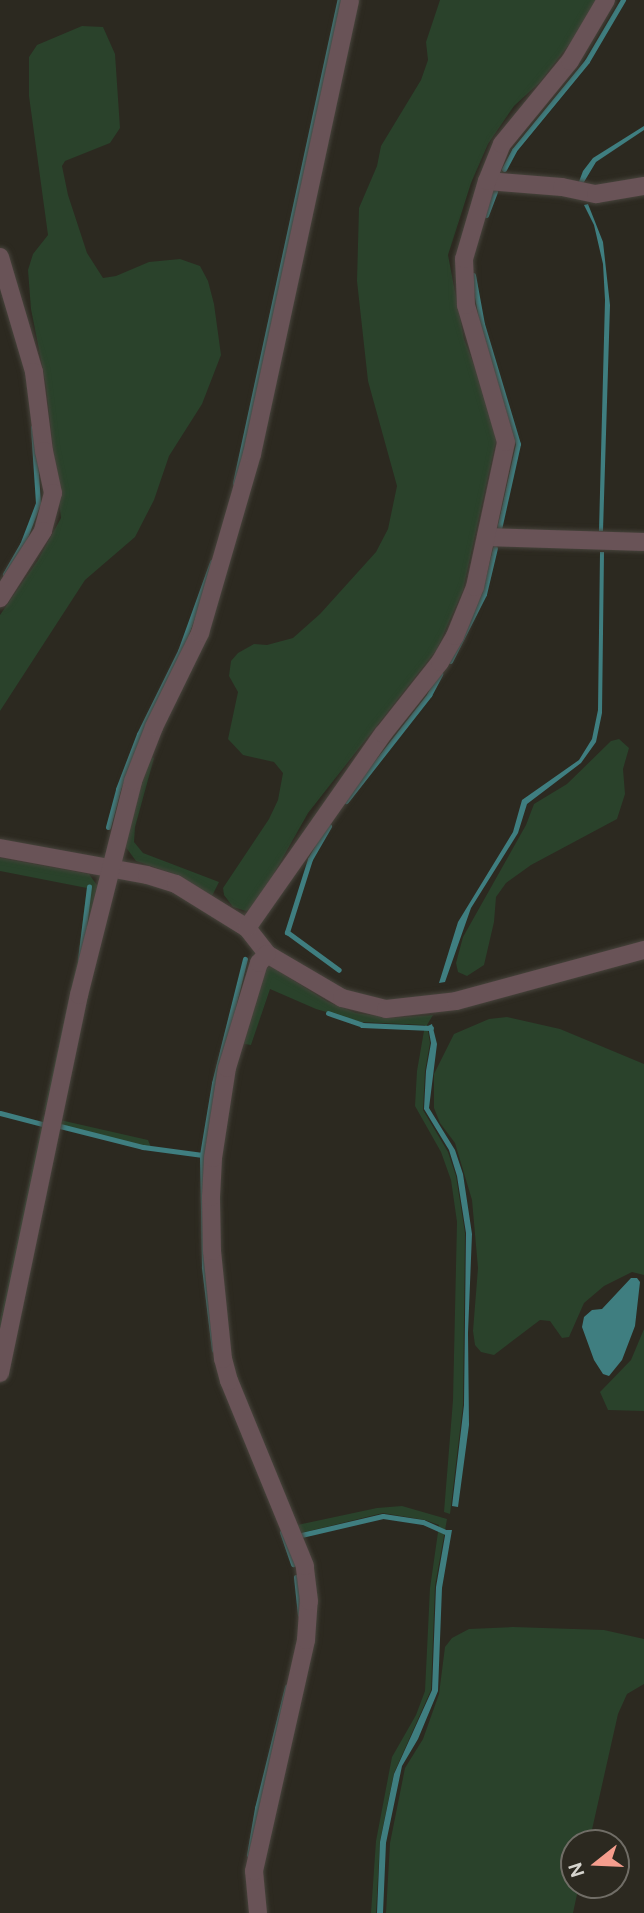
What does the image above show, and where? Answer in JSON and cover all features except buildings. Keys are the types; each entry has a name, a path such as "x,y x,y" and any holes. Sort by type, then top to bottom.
{"street":[{"path":"0,1373 79,995 132,781 154,727 200,633 236,516 258,427 349,0"},
{"path":"247,928 383,734 440,662 455,636 475,587 506,442 476,344 462,273 468,240 502,145 570,61 606,0"},
{"path":"487,181 562,187 596,194 644,186"},
{"path":"0,257 34,372 44,451 53,493 43,531 0,598"},
{"path":"486,537 644,542"},
{"path":"0,848 111,868 176,884 247,928 267,954 342,998 386,1010 456,1001 644,950"},
{"path":"258,1913 254,1871 306,1640 309,1601 305,1566 229,1381 223,1359 212,1251 211,1197 214,1147 227,1068 259,963 267,954"}],"green space":[{"path":"440,0 598,0 581,29 539,83 514,106 488,144 471,183 448,255 464,339 492,412 496,440 463,590 437,649 308,813 255,907 246,911 233,907 224,895 223,888 269,819 278,800 283,773 274,762 243,755 228,739 238,692 229,676 231,661 238,653 254,644 267,645 293,638 320,614 376,552 388,529 397,486 368,381 357,281 359,208 377,166 381,146 421,80 428,60 426,42"},
{"path":"82,26 103,27 115,54 120,128 110,143 65,161 62,166 68,195 87,253 103,278 116,276 149,262 180,259 200,266 208,281 214,304 221,355 202,404 169,456 154,500 135,537 85,580 0,711 0,615 38,560 61,518 46,385 31,309 28,270 33,254 48,235 29,96 29,57 37,45"},
{"path":"619,739 629,748 623,769 625,794 617,819 531,865 506,883 496,897 494,922 484,965 467,976 458,972 456,963 463,937 526,825 534,804 567,784 611,741"},
{"path":"147,755 154,758 135,827 134,842 143,853 219,882 212,896 172,873 136,861 125,846"},
{"path":"0,858 89,874 99,888 49,1109 44,1110 78,957 87,888 0,871"},
{"path":"272,967 328,1002 356,1013 390,1018 433,1015 427,1025 430,1043 423,1110 448,1152 456,1176 465,1233 463,1405 450,1514 444,1512 453,1400 457,1222 451,1180 441,1152 415,1106 417,1071 425,1025 361,1022 316,1009 270,989 251,1045 238,1043 264,969"},
{"path":"507,1017 560,1029 644,1064 644,1275 632,1272 604,1286 584,1303 569,1337 562,1338 550,1321 540,1320 494,1355 481,1352 475,1345 473,1331 478,1268 472,1200 455,1143 440,1123 434,1108 434,1074 454,1034 489,1019"},
{"path":"43,1116 48,1118 0,1335 0,1321"},
{"path":"60,1120 148,1140 152,1150 55,1127"},
{"path":"644,1329 644,1411 608,1410 600,1392 631,1360"},
{"path":"402,1506 447,1519 435,1586 431,1690 394,1773 380,1841 376,1913 371,1913 376,1841 392,1757 416,1715 425,1691 430,1588 439,1525 383,1513 297,1534 298,1525 377,1508"},
{"path":"513,1627 604,1630 644,1639 644,1684 627,1694 618,1714 592,1829 560,1829 560,1899 576,1899 573,1913 386,1913 390,1843 405,1768 423,1739 439,1694 445,1647 452,1638 469,1629"}],"water":[{"path":"644,126 644,130 596,162 581,187 577,187 583,171 593,158"},
{"path":"588,204 603,242 610,305 603,531 599,531 605,300 603,264 594,225 584,205"},
{"path":"600,552 604,552 602,713 596,742 581,763 527,804 518,833 471,908 445,982 439,983 458,922 513,832 522,800 579,760 592,739 598,710"},
{"path":"432,1024 437,1044 429,1108 455,1150 463,1174 472,1234 468,1333 469,1425 458,1507 452,1506 464,1405 466,1233 457,1176 449,1150 424,1109 431,1043 428,1026"},
{"path":"631,1278 637,1278 640,1282 635,1326 622,1360 609,1376 603,1374 594,1360 582,1327 584,1317 592,1310 602,1309"},
{"path":"446,1530 452,1530 442,1588 438,1691 418,1739 402,1766 386,1843 383,1913 377,1913 380,1842 394,1774 432,1690 436,1587"}],"waterway":[{"path":"235,483 339,0"},
{"path":"504,169 514,150 587,61 623,0"},
{"path":"486,215 495,192"},
{"path":"473,275 482,324 518,444 499,529"},
{"path":"5,574 22,545 38,503 33,427"},
{"path":"450,661 484,594 495,548"},
{"path":"108,827 118,789 139,734 180,651 212,562"},
{"path":"346,801 429,695 440,674"},
{"path":"329,826 310,859 287,932 339,970"},
{"path":"80,960 89,887"},
{"path":"214,1350 204,1267 202,1155 214,1083 245,959"},
{"path":"328,1013 362,1025 431,1028"},
{"path":"0,1113 46,1125"},
{"path":"56,1125 143,1147 202,1155"},
{"path":"297,1536 383,1516 423,1522 448,1533"},
{"path":"282,1532 293,1564"},
{"path":"296,1577 300,1615"},
{"path":"249,1855 257,1808 287,1687"}]}
